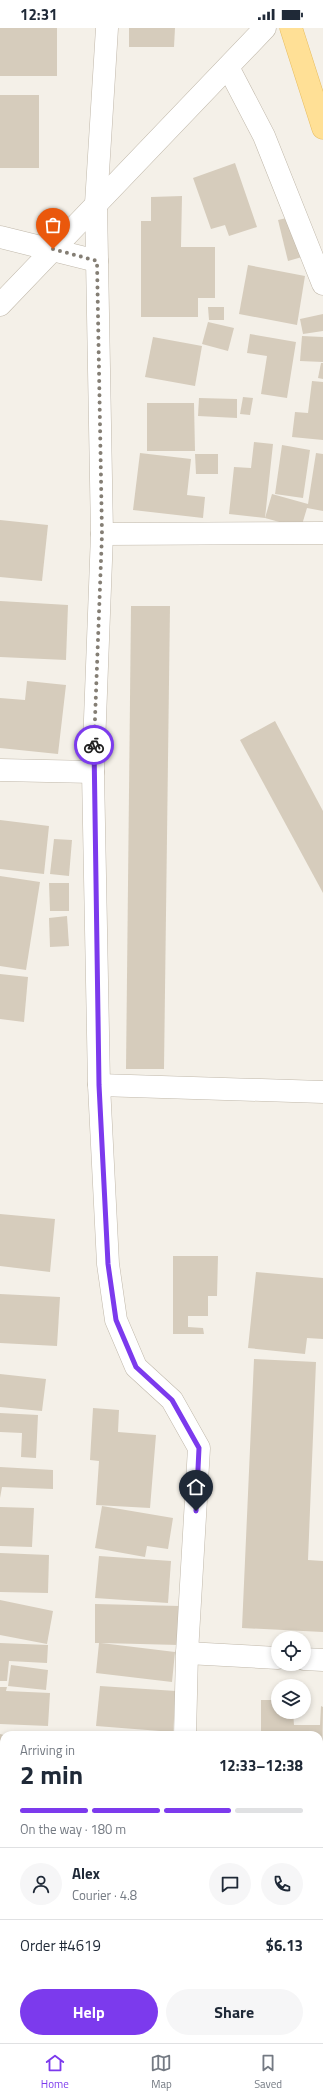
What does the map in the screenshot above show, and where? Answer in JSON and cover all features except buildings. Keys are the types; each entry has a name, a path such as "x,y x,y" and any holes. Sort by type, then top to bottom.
{"main road":[{"path":"290,28 323,128"}],"street":[{"path":"107,28 96,204 102,534 93,772 99,1085 108,1264 116,1320 136,1367 172,1400 199,1448 187,1653 185,1731"},
{"path":"0,304 265,28"},
{"path":"228,67 264,136 323,284"},
{"path":"0,237 97,261"},
{"path":"102,534 323,534"},
{"path":"0,770 93,772"},
{"path":"99,1085 323,1092"},
{"path":"187,1653 271,1658"},
{"path":"311,1659 323,1660"}],"way so far":[{"path":"53,249 97,261 102,534 94,745"}],"route":[{"path":"94,745 93,772 99,1085 108,1264 116,1320 136,1367 172,1400 199,1448 196,1511"}]}
